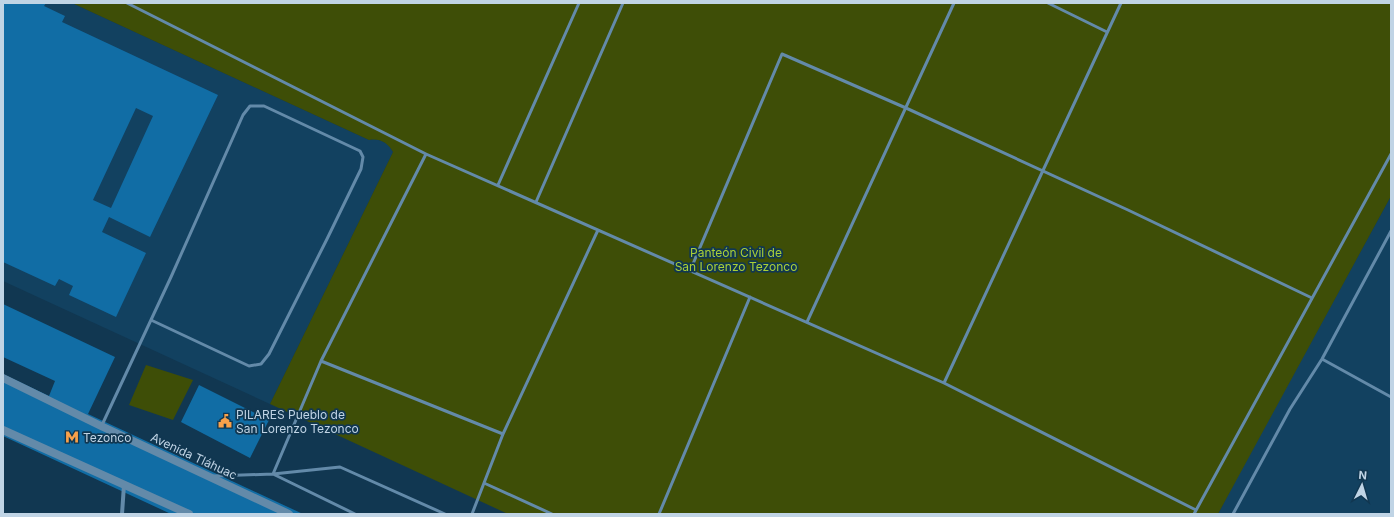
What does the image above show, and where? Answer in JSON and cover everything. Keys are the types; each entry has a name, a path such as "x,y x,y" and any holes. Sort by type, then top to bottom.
{"main road":[{"name":"Avenida Tláhuac","path":"3,378 289,514"},
{"path":"3,430 189,514"}],"street":[{"path":"122,514 124,485"}],"lane":[{"path":"127,3 426,154 944,383 1195,512 1391,154"},
{"path":"498,185 578,3"},
{"path":"536,202 623,3"},
{"path":"807,322 954,3"},
{"path":"1048,3 1108,32"},
{"path":"944,383 1121,3"},
{"path":"690,271 782,54 906,108 1042,170 1312,298"},
{"path":"102,426 243,115 250,106 264,106 360,151 363,157 361,169 328,239 270,354 261,364 250,366 151,320"},
{"path":"273,474 321,361 426,154"},
{"path":"472,514 502,434 598,230"},
{"path":"1233,514 1290,409 1322,359 1391,231"},
{"path":"659,514 750,297"},
{"path":"1322,359 1391,397"},
{"path":"321,361 502,434"},
{"path":"209,476 273,474 340,467 445,514"},
{"path":"273,474 355,514"},
{"path":"484,483 552,514"}],"shaded area":[{"path":"3,3 72,3 369,140 375,139 389,145 393,152 270,404 3,281"},
{"path":"1391,196 1391,514 1218,514 1239,474"}],"green space":[{"name":"Panteón Civil de San Lorenzo Tezonco","path":"72,3 1391,3 1391,196 1218,514 508,514 270,404 393,152 389,146 377,140 369,140"},
{"path":"146,365 193,380 173,420 129,405"}],"building":[{"path":"3,3 46,3 44,6 65,16 62,22 218,95 150,237 109,217 102,232 146,253 116,317 69,295 73,286 59,279 55,286 3,262","holes":["136,108 153,116 111,208 93,200"]},
{"name":"Tezonco","path":"3,304 115,357 88,414 303,514 171,514 3,436 3,374 49,396 55,381 3,357"},
{"name":"PILARES Pueblo de San Lorenzo Tezonco","path":"199,385 269,420 250,458 181,422"}],"place":[{"name":"PILARES Pueblo de San Lorenzo Tezonco","path":"225,421"},
{"name":"Tezonco","path":"72,437"}]}
